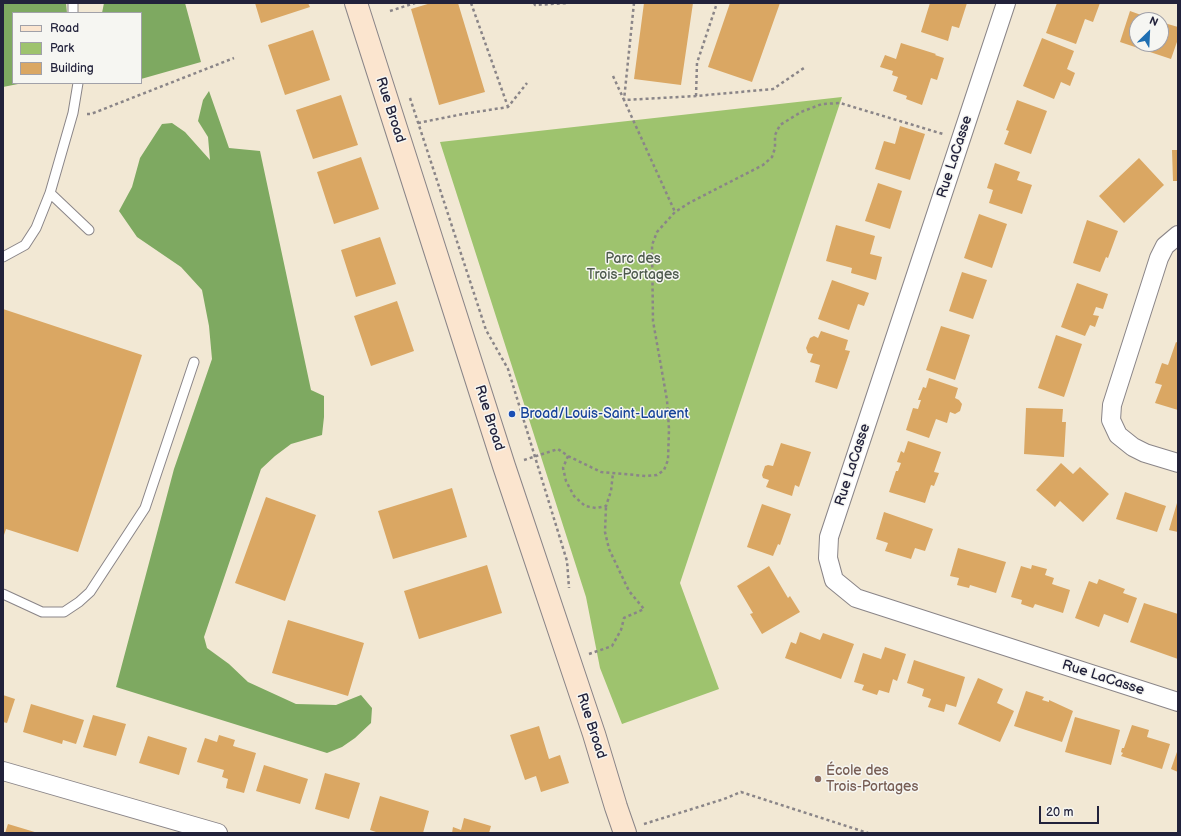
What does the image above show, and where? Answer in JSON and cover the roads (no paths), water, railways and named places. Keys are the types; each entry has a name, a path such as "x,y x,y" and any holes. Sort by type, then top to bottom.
{"street":[{"name":"Rue Broad","path":"356,3 504,466 569,661 637,829"},
{"name":"Rue LaCasse","path":"1006,3 829,537 828,558 834,580 856,598 1178,702"},
{"path":"1178,235 1176,235 1165,246 1159,258 1112,405 1111,420 1118,435 1133,447 1145,453 1178,463"},
{"path":"3,770 218,833"}],"lane":[{"path":"3,256 6,256 25,245 36,228 50,194 73,113 78,84"},
{"path":"50,194 89,230"},
{"path":"3,594 42,612 64,612 79,602 90,592 145,508 194,362"}],"place":[{"name":"Broad/Louis-Saint-Laurent","path":"512,414"},
{"name":"École des Trois-Portages","path":"818,779"}],"park label":[{"name":"Parc des Trois-Portages","path":"633,268"}]}
